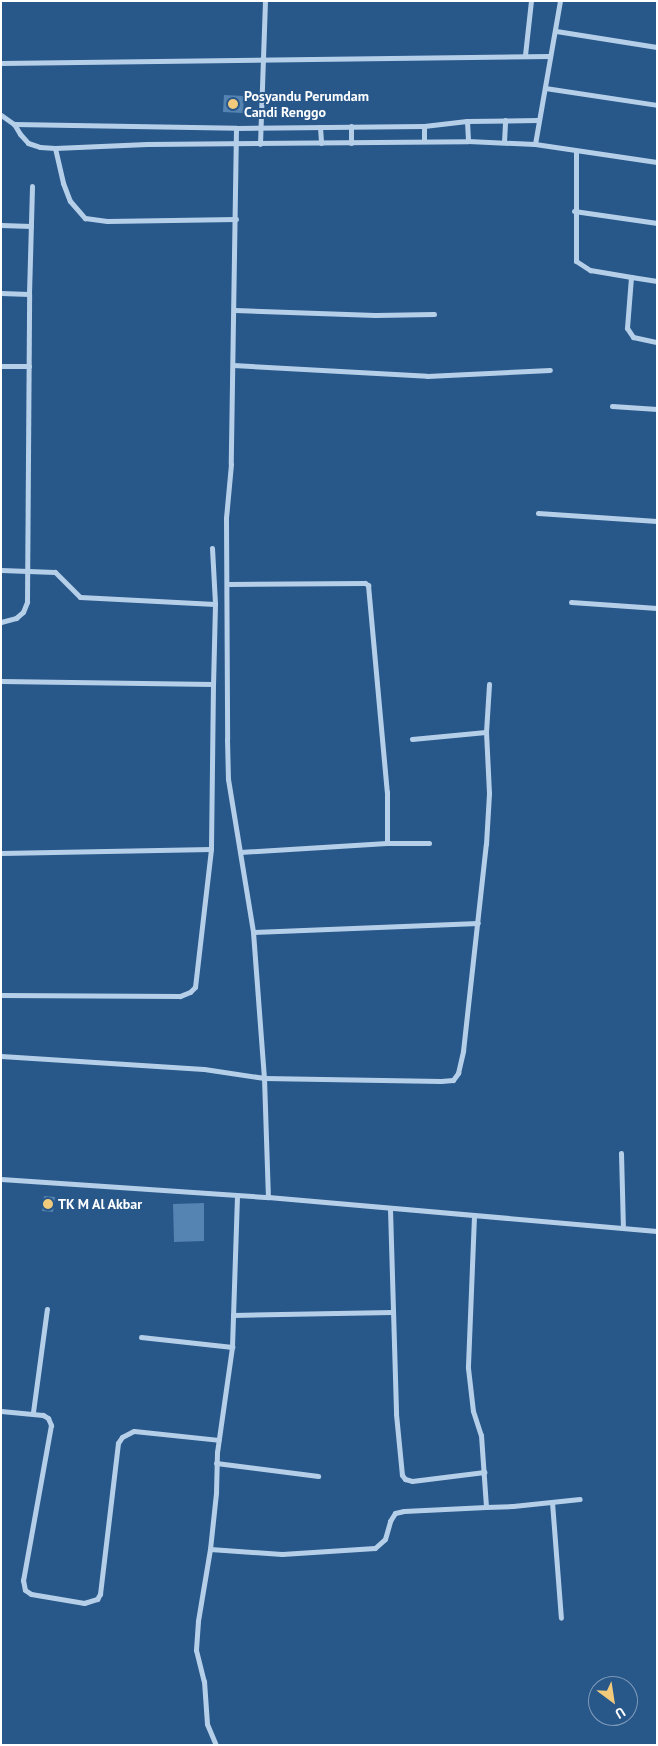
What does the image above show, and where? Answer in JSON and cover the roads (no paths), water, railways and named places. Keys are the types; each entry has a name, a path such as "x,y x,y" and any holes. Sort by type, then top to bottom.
{"street":[{"path":"260,144 265,1"},
{"path":"525,55 531,1"},
{"path":"535,144 560,1"},
{"path":"556,31 657,47"},
{"path":"1,63 550,56"},
{"path":"545,88 657,105"},
{"path":"1,115 14,124 28,142 40,147 468,141 535,144 576,152 657,162"},
{"path":"504,142 505,120"},
{"path":"14,124 236,128 424,126 467,121 538,120"},
{"path":"467,121 468,141"},
{"path":"351,126 351,143"},
{"path":"424,126 424,141"},
{"path":"320,127 321,143"},
{"path":"236,128 235,310 231,464 226,518 228,779 253,932 264,1078 268,1197"},
{"path":"55,148 63,183 70,201 86,218 107,221 236,219"},
{"path":"576,152 574,211 576,261 590,270 657,280"},
{"path":"1,622 16,618 23,612 27,602 29,571 29,294 32,186"},
{"path":"574,211 657,223"},
{"path":"1,225 31,226"},
{"path":"631,277 627,328 633,337 657,342"},
{"path":"1,293 29,294"},
{"path":"235,310 375,315 434,314"},
{"path":"233,365 428,376 550,370"},
{"path":"1,366 29,366"},
{"path":"612,406 657,409"},
{"path":"538,513 657,521"},
{"path":"1,995 180,996 190,992 197,983 211,849 215,604 212,548"},
{"path":"1,570 55,572 80,597 215,604"},
{"path":"228,584 365,583 368,585 387,792 387,843"},
{"path":"571,602 657,608"},
{"path":"1,681 213,684"},
{"path":"1,1056 204,1069 264,1078 453,1080 458,1074 461,1062 478,923 489,793 486,732 489,684"},
{"path":"412,739 486,732"},
{"path":"240,852 387,843 429,843"},
{"path":"1,853 211,849"},
{"path":"253,932 478,923"},
{"path":"621,1153 623,1228"},
{"path":"1,1179 268,1197 657,1231"},
{"path":"216,1745 208,1724 204,1681 196,1650 198,1621 210,1549 216,1464 232,1347 237,1196"},
{"path":"390,1209 396,1414 402,1475 405,1480 412,1481 484,1472"},
{"path":"474,1216 468,1368 473,1410 481,1435 486,1507"},
{"path":"33,1412 48,1310"},
{"path":"233,1314 392,1312"},
{"path":"141,1337 232,1347"},
{"path":"1,1411 33,1412 48,1418 51,1425 23,1587 31,1594 84,1603 96,1599 100,1594 118,1443 122,1437 134,1431 219,1440"},
{"path":"216,1464 318,1476"},
{"path":"210,1549 282,1554 375,1548 385,1539 390,1521 395,1513 404,1510 486,1507 580,1499"},
{"path":"552,1502 561,1618"}],"place":[{"name":"Posyandu Perumdam Candi Renggo","path":"233,104"},
{"name":"TK M Al Akbar","path":"48,1204"}]}
